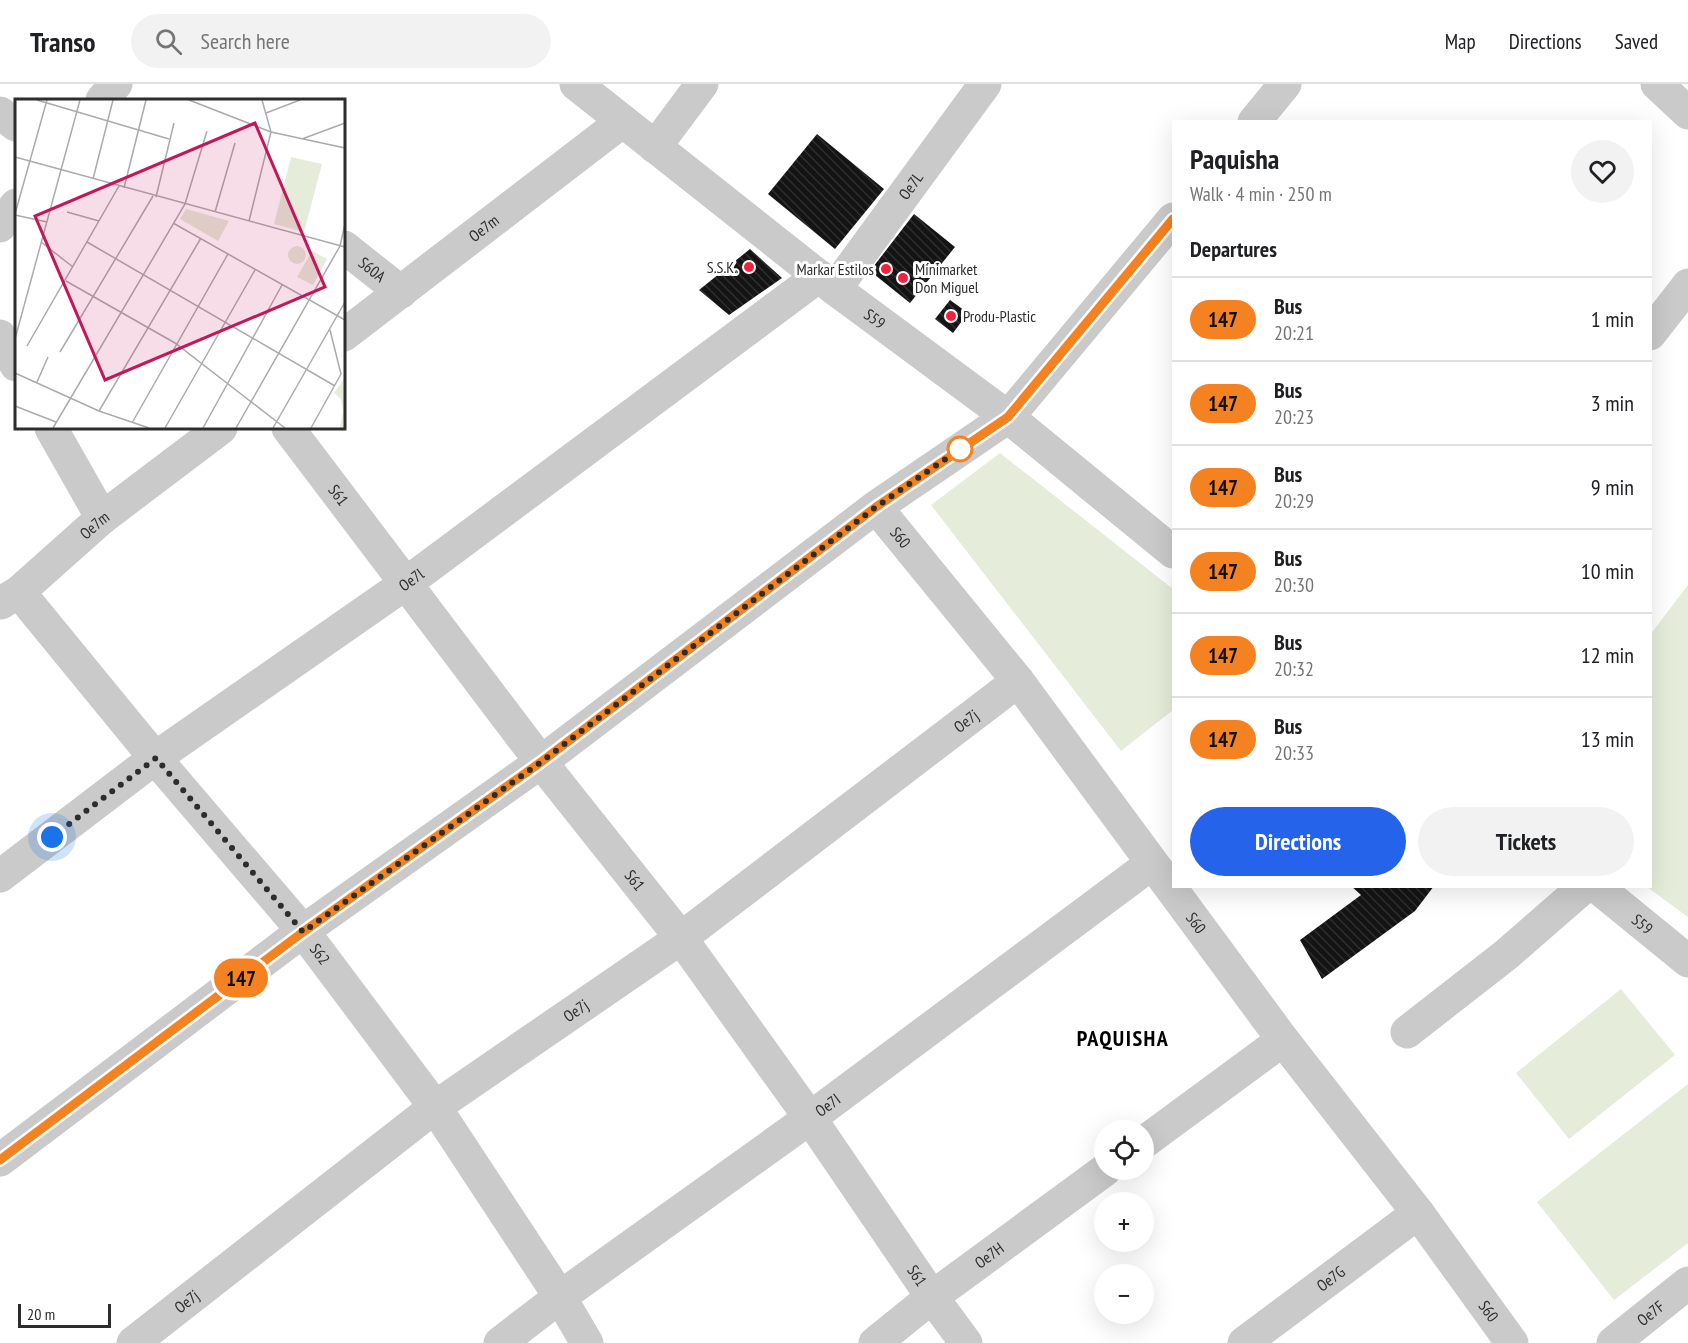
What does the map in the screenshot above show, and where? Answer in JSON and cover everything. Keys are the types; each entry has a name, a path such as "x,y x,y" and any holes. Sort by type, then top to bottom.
{"street":[{"path":"103,99 116,84"},
{"name":"S59","path":"576,84 827,283 1008,417 1172,551"},
{"path":"655,147 702,84"},
{"name":"Oe7L","path":"827,283 985,84"},
{"path":"1256,120 1285,84"},
{"path":"1657,84 1688,113"},
{"path":"0,113 15,124"},
{"name":"Oe7m","path":"345,334 623,121"},
{"path":"0,226 15,206"},
{"path":"0,1160 303,932 541,762 876,507 1008,417 1172,220"},
{"name":"S60A","path":"345,248 401,292"},
{"name":"Oe7l","path":"0,876 156,758 405,584 827,283"},
{"path":"1652,331 1688,285"},
{"path":"0,336 15,363"},
{"path":"52,429 102,519"},
{"name":"Oe7m","path":"9,598 102,519 220,429"},
{"name":"S61","path":"289,429 541,762 681,938 810,1118 966,1343"},
{"name":"S60","path":"876,507 1018,681 1151,864 1283,1040 1418,1213 1512,1343"},
{"name":"S62","path":"9,598 156,758 303,932 435,1107 560,1297 587,1343"},
{"name":"Oe7j","path":"133,1343 435,1107 681,938 1018,681"},
{"name":"Oe7I","path":"500,1343 560,1297 810,1118 1151,864"},
{"path":"1407,1032 1507,954 1583,888"},
{"name":"S59","path":"1598,888 1688,961"},
{"path":"1154,1135 1283,1040"},
{"name":"Oe7H","path":"875,1343 932,1297 1094,1179"},
{"name":"Oe7G","path":"1244,1343 1418,1213"},
{"name":"Oe7F","path":"1613,1343 1688,1283"}],"green space":[{"path":"1000,453 1172,588 1172,711 1121,751 931,505"},
{"path":"1688,585 1688,917 1648,888 1652,888 1652,632"},
{"path":"1621,989 1675,1055 1569,1139 1516,1073"},
{"path":"1688,1084 1688,1243 1614,1300 1537,1202"}],"building":[{"path":"817,134 884,189 835,249 768,194"},
{"path":"914,214 955,247 910,303 870,271"},
{"path":"750,249 782,278 729,315 699,290"},
{"name":"Produ-Plastic","path":"950,300 968,313 953,333 935,319"},
{"path":"1353,888 1432,888 1415,911 1322,979 1300,940 1361,895"}],"bus line":[{"name":"147","path":"0,1160 303,932 541,762 876,507 1008,417 1172,220"}],"place":[{"name":"S.S.K.","path":"749,267"},
{"name":"Markar Estilos","path":"886,269"},
{"name":"Minimarket Don Miguel","path":"903,278"},
{"name":"Produ-Plastic","path":"951,316"}],"district":[{"name":"PAQUISHA","path":"1123,1038"}],"route":[{"path":"52,837 156,758 303,932 541,762 876,507 960,449"}]}
